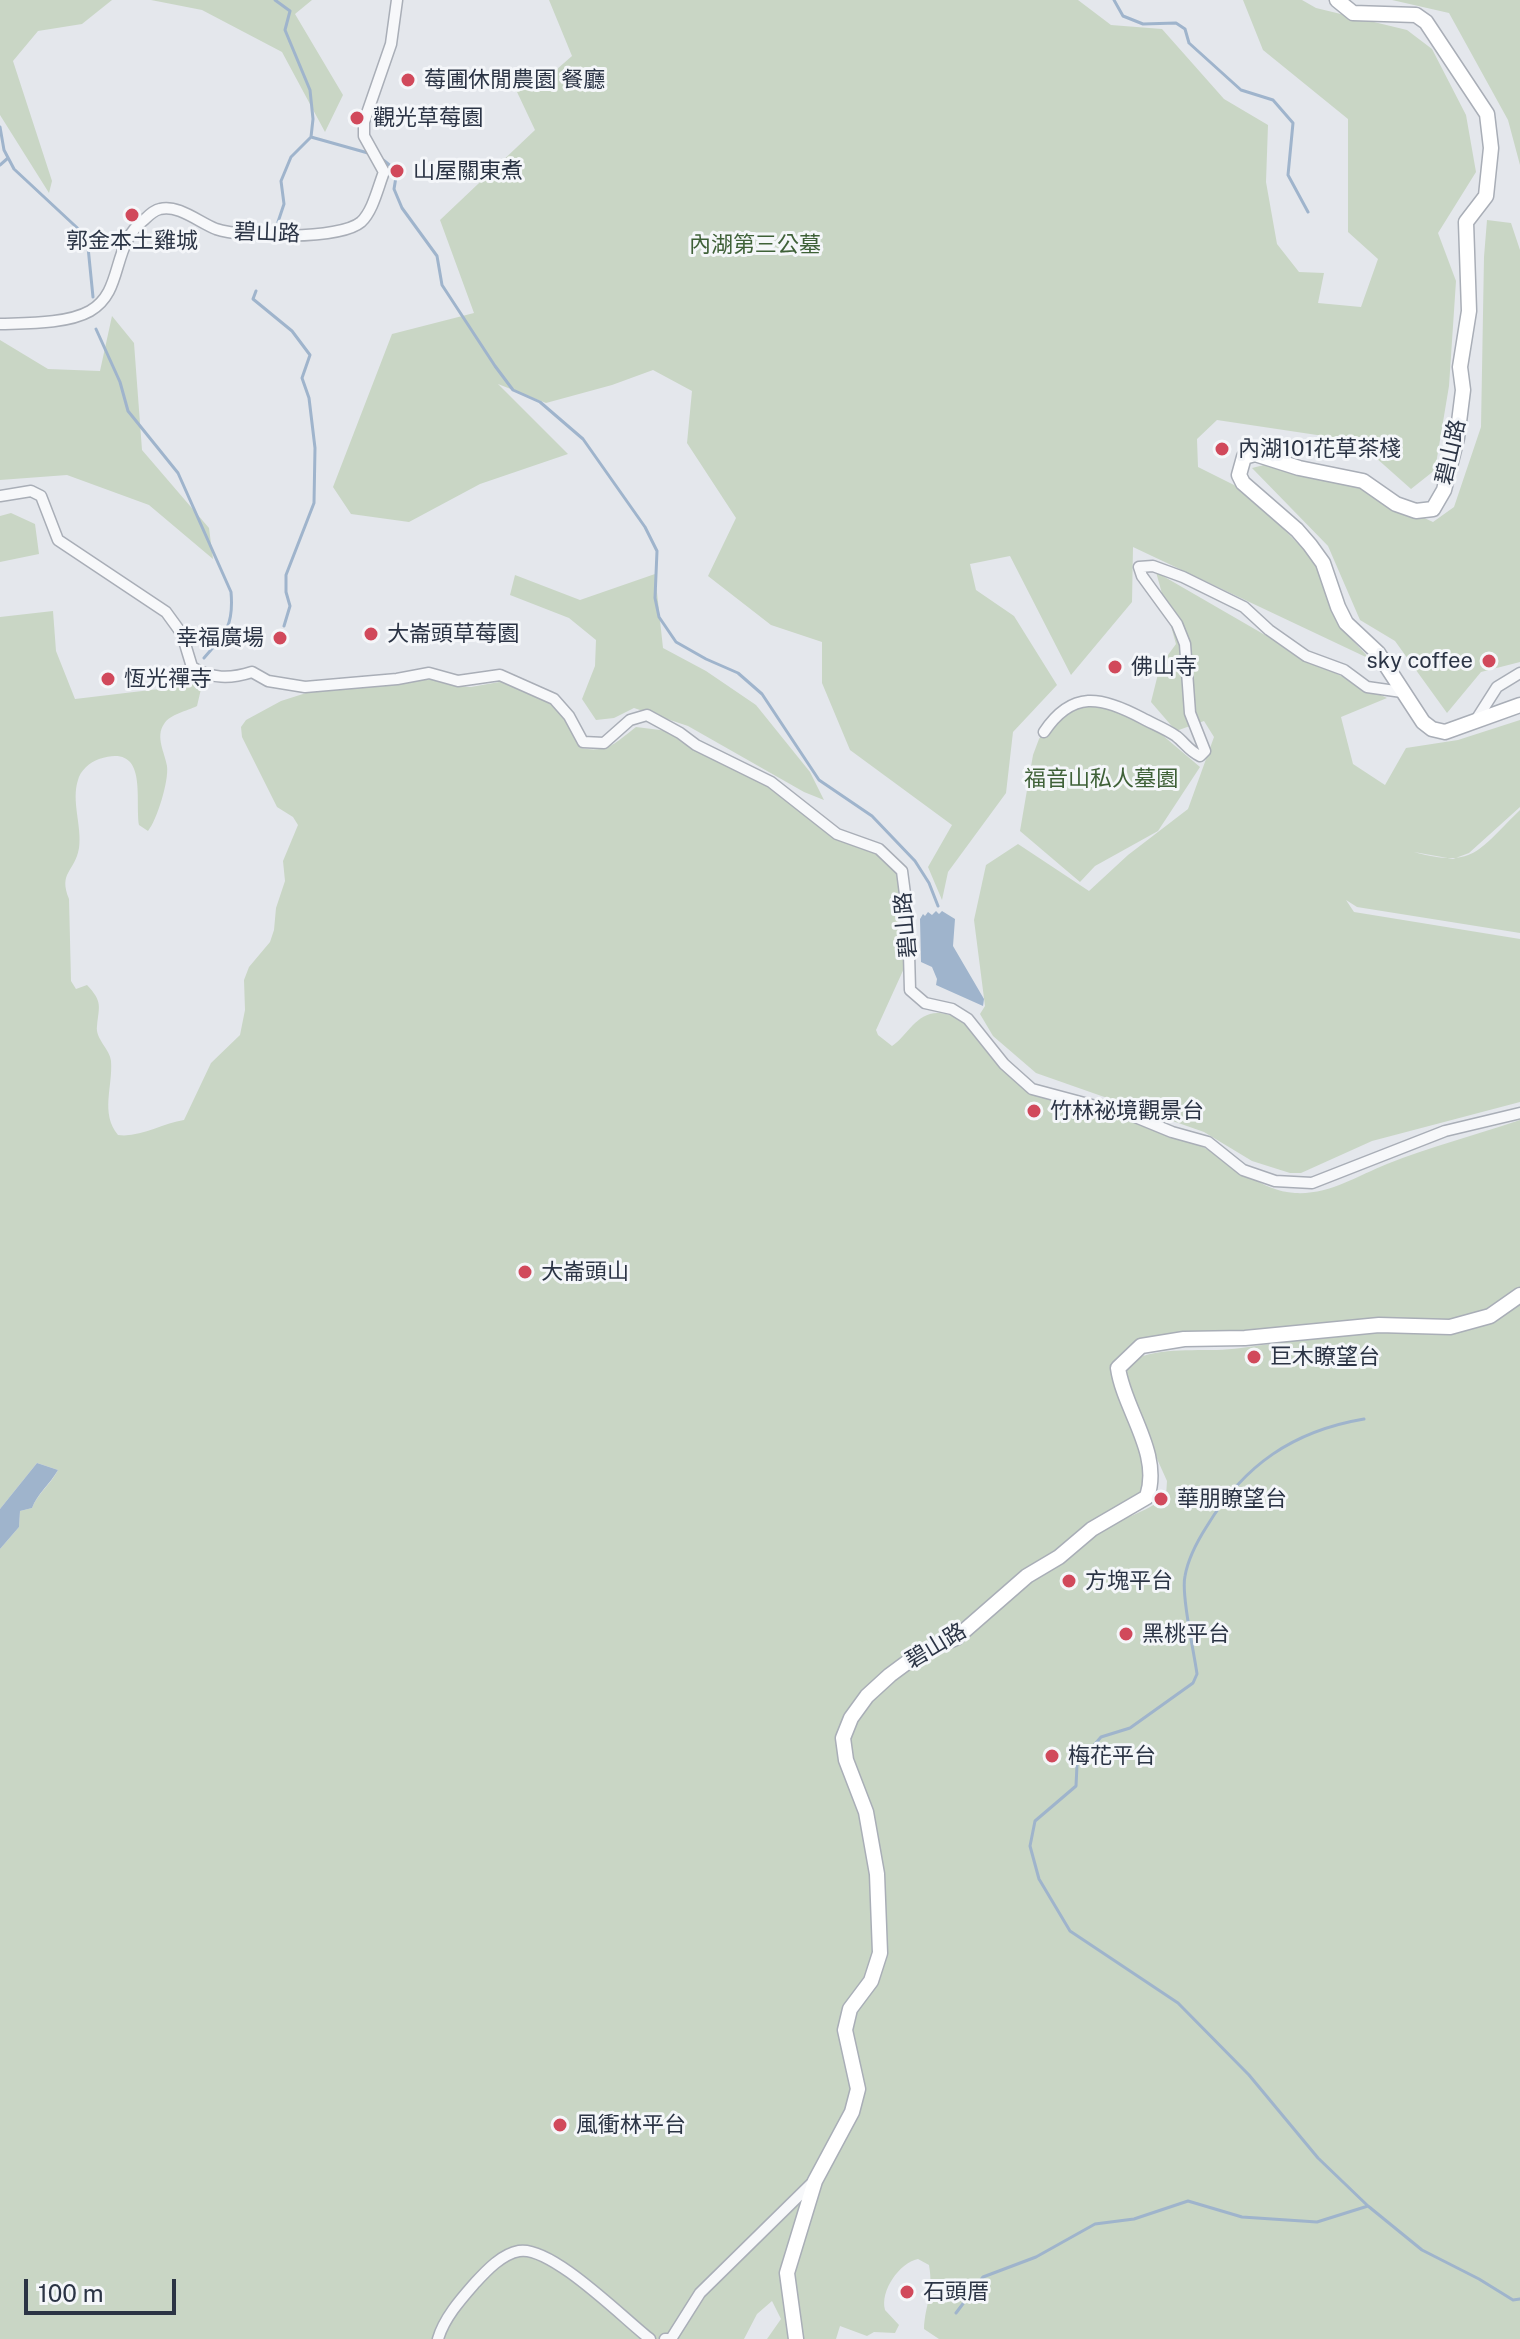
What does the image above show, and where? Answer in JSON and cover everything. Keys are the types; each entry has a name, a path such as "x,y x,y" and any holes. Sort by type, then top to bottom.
{"street":[{"name":"碧山路","path":"0,324 27,324 92,310 106,297 125,240 133,228 158,209 172,208 208,226 245,235 332,232 362,221 384,172 364,136 364,122 391,44 397,0"},
{"name":"碧山路","path":"1337,0 1353,13 1416,15 1426,22 1487,114 1491,148 1486,196 1466,222 1469,311 1460,367 1463,390 1457,438 1444,490 1433,509 1416,511 1396,504 1363,481 1299,468 1255,454 1244,457 1239,475 1243,483 1310,545 1323,563 1346,623 1378,653 1423,722 1432,729 1445,732 1520,705"},
{"name":"碧山路","path":"0,496 31,491 41,496 58,540 166,612 182,634 192,667 219,677 232,678 252,672 268,681 297,687 397,679 429,673 458,681 500,675 554,699 569,716 583,742 604,743 630,720 647,715 707,752 771,782 837,834 879,849 902,871 908,917 910,990 925,1003 952,1009 968,1019 1004,1064 1032,1089 1133,1116 1208,1142 1243,1170 1275,1181 1312,1183 1445,1131 1520,1113"},
{"path":"1044,732 1057,713 1079,701 1101,701 1116,704 1177,737 1188,750 1200,756 1205,751 1190,713 1185,644 1177,624 1142,576 1139,567 1153,566 1183,577 1244,607 1269,630 1306,656 1344,670 1367,687 1402,692"},
{"path":"1475,721 1497,687 1520,673"},
{"name":"碧山路","path":"796,2339 787,2273 815,2181 852,2112 858,2089 845,2030 850,2009 871,1981 880,1953 877,1874 866,1812 846,1760 843,1738 851,1718 867,1696 890,1675 917,1655 956,1638 1027,1576 1059,1557 1092,1529 1147,1497 1151,1484 1149,1463 1140,1430 1121,1387 1118,1368 1141,1346 1184,1339 1245,1338 1379,1325 1450,1327 1490,1316 1520,1295"},
{"path":"665,2339 671,2339 700,2293 723,2268 815,2181"},
{"path":"438,2339 457,2304 483,2274 502,2258 521,2250 543,2254 560,2264 650,2339"}],"green space":[{"path":"0,0 112,0 82,24 38,31 13,61 52,181 49,193 0,115"},
{"path":"151,0 312,0 295,14 343,95 325,132 282,52 202,10"},
{"name":"內湖第三公墓","path":"549,0 1078,0 1111,25 1162,29 1224,99 1268,125 1266,182 1277,244 1299,272 1324,273 1318,303 1361,307 1378,259 1348,232 1348,119 1263,50 1243,0 1302,0 1316,8 1407,30 1432,49 1466,115 1476,172 1438,233 1456,281 1449,386 1435,470 1411,489 1357,441 1217,420 1197,439 1198,467 1246,491 1323,569 1339,626 1370,659 1133,547 1132,602 1071,675 1010,556 970,564 976,590 1014,616 1057,685 1013,732 1006,793 948,872 942,900 928,867 952,825 850,750 822,683 822,642 771,625 708,576 736,518 687,443 692,391 653,370 546,403 498,384 568,454 480,484 409,522 351,514 333,487 392,334 474,313 440,220 535,130 509,75 556,70 572,56"},
{"path":"1392,0 1520,0 1520,165 1508,120 1449,13"},
{"path":"1487,220 1511,223 1520,250 1520,662 1481,672 1447,713 1395,641 1360,620 1328,546 1252,468 1272,463 1357,487 1433,522 1454,507 1481,427"},
{"path":"112,316 134,343 142,450 209,528 213,559 149,505 67,475 0,480 0,340 48,369 100,371"},
{"path":"11,513 35,524 39,554 0,562 0,516"},
{"path":"1156,572 1310,661 1387,698 1341,717 1353,764 1385,785 1406,748 1458,740 1520,720 1520,807 1469,853 1458,857 1474,852 1485,845 1520,810 1520,933 1357,907 1346,900 1354,912 1520,939 1520,1102 1372,1141 1301,1173 1290,1173 1252,1161 1204,1132 1036,1073 993,1036 980,1014 985,1006 974,920 986,865 1018,844 1089,891 1128,855 1188,809 1214,737 1204,721 1176,731 1151,702 1160,666 1176,644"},
{"path":"655,574 663,648 706,671 756,705 810,772 824,800 804,792 688,726 634,708 614,718 596,720 582,699 595,666 596,640 569,618 510,595 515,575 580,600"},
{"path":"53,611 56,651 75,699 176,687 190,680 201,689 197,706 170,718 161,729 160,740 167,766 166,781 148,831 139,825 136,775 125,758 115,756 92,762 81,773 76,788 79,848 65,883 69,899 71,981 76,989 87,985 98,1000 97,1031 111,1061 108,1109 118,1135 135,1134 184,1120 211,1063 240,1035 245,1010 244,980 249,967 270,942 274,930 276,908 285,881 283,861 298,825 293,817 277,807 242,737 241,727 246,720 281,701 328,686 432,679 471,687 505,681 556,706 566,717 580,748 604,748 636,727 668,731 723,764 746,772 774,788 838,838 877,851 899,876 906,964 876,1030 892,1046 925,1016 940,1013 952,1016 984,1041 1012,1074 1031,1090 1055,1100 1118,1115 1164,1131 1209,1150 1271,1188 1295,1193 1331,1188 1403,1158 1520,1120 1520,1290 1481,1315 1446,1324 1390,1322 1143,1341 1138,1344 1120,1360 1113,1376 1142,1453 1145,1484 1141,1496 1087,1527 1059,1551 1021,1575 962,1629 916,1650 874,1685 845,1721 839,1741 841,1762 859,1809 872,1874 875,1952 864,1982 844,2010 842,2033 854,2089 836,2135 839,2137 847,2127 859,2098 860,2077 849,2024 854,2011 878,1978 884,1945 883,1901 874,1838 847,1747 851,1724 872,1696 901,1669 964,1637 1019,1589 1054,1567 1097,1532 1166,1496 1167,1481 1127,1392 1124,1371 1140,1357 1168,1351 1229,1349 1380,1332 1464,1331 1492,1321 1520,1301 1520,2339 939,2339 924,2329 930,2275 929,2265 918,2259 898,2272 885,2295 885,2310 899,2325 895,2333 874,2332 867,2336 840,2326 836,2339 767,2339 781,2319 772,2301 757,2314 744,2339 0,2339 0,1549 19,1527 20,1511 32,1508 58,1470 37,1463 0,1509 0,617"},
{"name":"福音山私人墓園","path":"1103,704 1141,717 1200,767 1158,831 1095,866 1080,882 1020,831 1033,755 1056,711"}],"water":[{"path":"936,911 955,919 953,946 984,999 983,1006 936,985 932,967 921,962 920,919 923,914 925,916 928,912 932,915"},
{"path":"37,1463 58,1470 32,1508 20,1511 19,1527 0,1549 0,1509"}],"waterway":[{"path":"275,0 290,11 285,30 310,90 313,119 311,137 291,157 281,181 284,204 278,222"},
{"path":"1114,0 1123,16 1143,24 1176,23 1185,29 1189,43 1241,90 1273,100 1293,123 1288,175 1308,212"},
{"path":"0,127 4,150 14,169 87,237 93,297"},
{"path":"311,137 368,153"},
{"path":"0,165 8,158"},
{"path":"382,159 397,171 394,189 402,208 437,256 442,285 495,366 513,390 540,402 583,439 645,527 657,551 655,598 659,617 676,642 738,673 762,694 819,780 872,816 915,861 929,883 938,906"},
{"path":"256,291 253,299 292,331 310,355 302,378 309,398 315,448 314,503 286,575 290,606 284,626"},
{"path":"96,329 120,382 128,411 178,473 231,592 231,613 226,629 204,658"},
{"path":"1364,1419 1315,1432 1293,1442 1254,1469 1221,1504 1197,1543 1185,1576 1186,1609 1197,1674 1193,1683 1130,1728 1101,1737 1077,1765 1076,1786 1035,1821 1030,1846 1039,1879 1070,1931 1178,2003 1249,2075 1318,2158 1368,2206"},
{"path":"956,2313 983,2277 1036,2257 1095,2224 1134,2219 1188,2201 1242,2217 1317,2222 1368,2206 1422,2250 1513,2300 1520,2299"}],"place":[{"name":"莓圃休閒農園 餐廳","path":"408,80"},
{"name":"觀光草莓園","path":"357,118"},
{"name":"山屋關東煮","path":"397,171"},
{"name":"郭金本土雞城","path":"132,215"},
{"name":"內湖101花草茶棧","path":"1222,449"},
{"name":"大崙頭草莓園","path":"371,634"},
{"name":"幸福廣場","path":"280,638"},
{"name":"sky coffee","path":"1489,661"},
{"name":"佛山寺","path":"1115,667"},
{"name":"恆光禪寺","path":"108,679"},
{"name":"竹林祕境觀景台","path":"1034,1111"},
{"name":"大崙頭山","path":"525,1272"},
{"name":"巨木瞭望台","path":"1254,1357"},
{"name":"華朋瞭望台","path":"1161,1499"},
{"name":"方塊平台","path":"1069,1581"},
{"name":"黑桃平台","path":"1126,1634"},
{"name":"梅花平台","path":"1052,1756"},
{"name":"風衝林平台","path":"560,2125"},
{"name":"石頭厝","path":"907,2292"}]}
